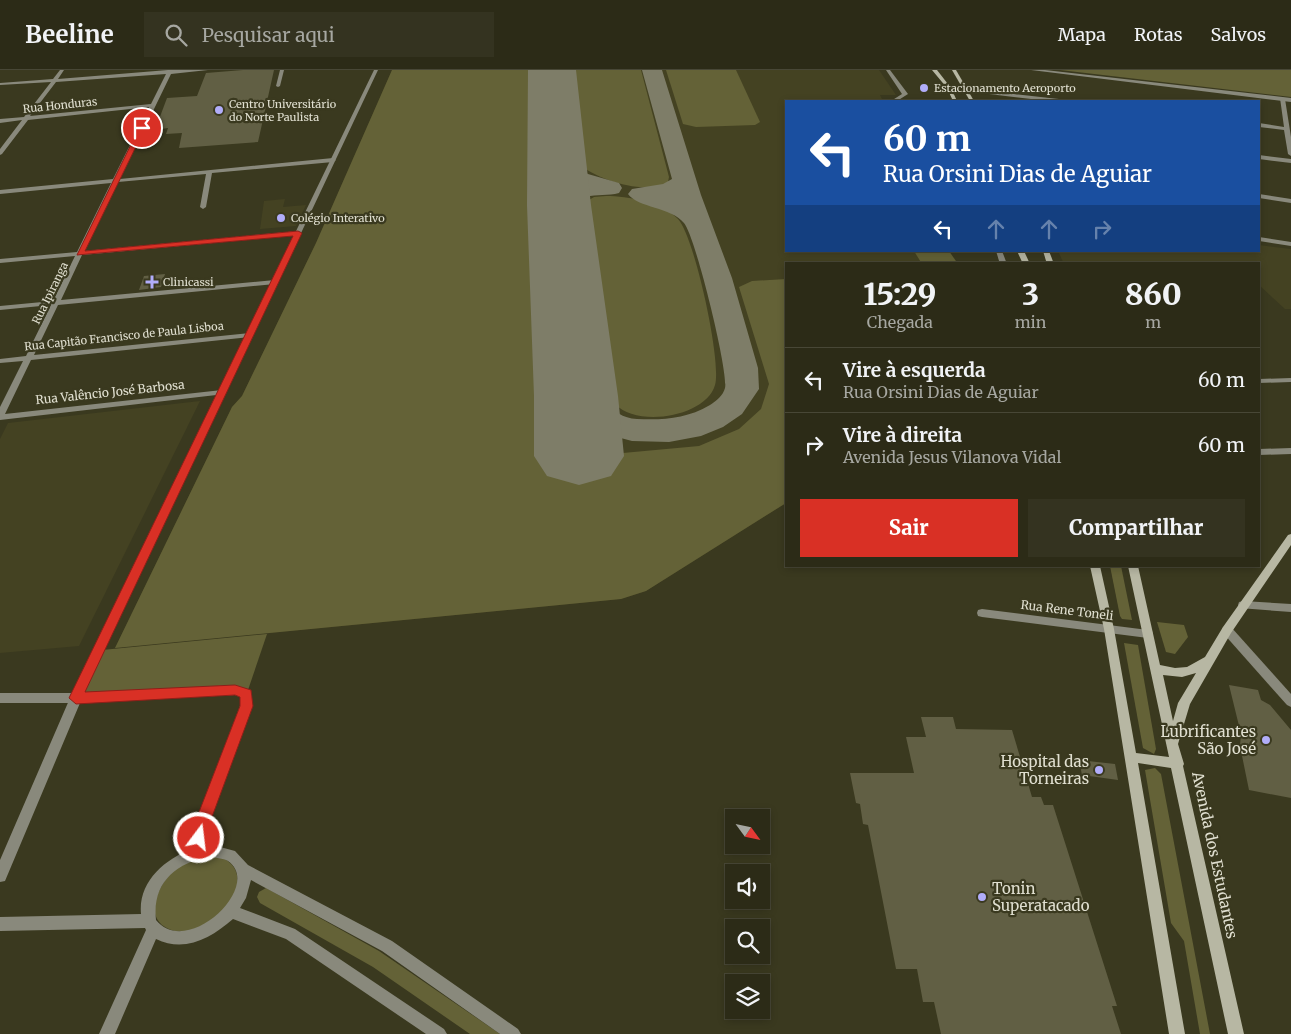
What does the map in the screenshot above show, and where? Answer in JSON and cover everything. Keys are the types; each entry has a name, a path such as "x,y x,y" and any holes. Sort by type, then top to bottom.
{"main road":[{"path":"934,70 949,88 954,100"},
{"path":"954,70 971,100"},
{"path":"1173,744 1184,703 1243,605 1291,537"},
{"path":"1095,567 1109,629 1177,1034"},
{"name":"Avenida dos Estudantes","path":"1133,567 1236,1034"},
{"path":"1155,668 1171,672 1188,672 1196,669 1211,657"},
{"path":"1130,757 1178,764"}],"street":[{"path":"0,153 62,70"},
{"path":"0,84 169,71 206,70"},
{"path":"278,86 282,70"},
{"path":"0,876 76,698 376,70"},
{"path":"888,70 905,94 896,100"},
{"path":"1033,70 1291,100"},
{"name":"Rua Ipiranga","path":"0,417 169,71"},
{"path":"949,88 1051,100"},
{"path":"1282,99 1291,154"},
{"name":"Rua Honduras","path":"0,121 25,120 153,105"},
{"path":"1260,125 1287,129"},
{"path":"1260,157 1291,161"},
{"path":"0,192 333,160"},
{"path":"203,207 209,172"},
{"path":"1260,196 1291,201"},
{"path":"0,261 298,233"},
{"path":"1260,239 1291,244"},
{"path":"0,308 275,282"},
{"name":"Rua Capitão Francisco de Paula Lisboa","path":"0,360 250,335"},
{"path":"1260,381 1291,380"},
{"name":"Rua Valêncio José Barbosa","path":"0,417 222,392"},
{"path":"1260,452 1291,451"},
{"path":"1243,605 1291,608"},
{"name":"Rua Rene Toneli","path":"982,613 1148,634"},
{"path":"1227,630 1291,702"},
{"path":"0,698 76,698 235,690 246,694 246,706 202,825 196,852"},
{"path":"221,850 238,860 243,870 245,882 241,897 232,912 218,926 200,935 182,939 166,937 152,925 147,906 152,889 168,868 179,860 196,852 221,850"},
{"path":"243,870 387,946 513,1034"},
{"path":"232,912 290,934 439,1034"},
{"path":"0,924 152,925"},
{"path":"107,1034 152,925"}],"shaded area":[{"path":"392,70 879,70 896,95 880,95 882,100 785,100 785,252 949,252 956,262 785,262 785,504 646,591 621,599 115,648 232,407 242,396 316,243"},
{"path":"392,70 534,70 533,187 545,457 553,461 597,458 601,455 699,446 739,429 761,409 769,384 739,287 752,281 785,279 785,504 646,591 621,599 115,648 232,407 242,396 316,243"},
{"path":"571,70 641,70 669,177 668,182 659,186 635,187 598,176 579,164 577,113"},
{"path":"666,70 736,70 760,122 755,125 696,127 683,124"},
{"path":"1060,70 1291,70 1291,97"},
{"path":"606,196 644,201 671,213 678,219 684,230 699,272 711,327 716,372 715,385 709,396 699,405 670,416 639,416 625,411 615,404 608,391 584,203 594,197"},
{"name":"Colégio Interativo","path":"285,199 283,207 306,205 296,226 260,229 264,201"},
{"path":"1260,245 1291,249 1291,309 1285,309 1260,286 1260,262 1063,262 1058,252 1260,252"},
{"path":"915,252 950,252 957,262 921,262"},
{"path":"200,401 79,646 0,653 0,439 8,423"},
{"path":"1110,567 1121,567 1132,620 1122,619"},
{"path":"1157,622 1184,625 1188,637 1175,654 1166,652"},
{"path":"267,634 247,693 78,697 102,650"},
{"path":"1124,643 1138,645 1156,749 1154,754 1143,748"},
{"path":"1155,768 1161,774 1210,1034 1200,1034 1184,941 1171,923 1145,770"},
{"path":"211,854 229,862 237,873 237,887 230,901 220,914 206,925 190,931 175,931 163,926 157,918 155,909 160,888 174,870 185,861"},
{"path":"266,888 379,951 500,1034 470,1034 373,967 260,903 257,897 259,892"}],"building":[{"name":"Centro Universitário do Norte Paulista","path":"274,70 258,142 179,148 182,133 166,134 168,128 155,130 167,98 197,96 206,73"},
{"name":"Clinicassi","path":"165,274 161,287 139,290 144,276"},
{"name":"Lubrificantes São José","path":"1229,685 1258,690 1261,700 1270,705 1291,730 1291,798 1249,790 1240,746 1241,734"},
{"name":"Tonin Superatacado","path":"921,717 953,717 956,729 1012,730 1032,797 1041,797 1044,805 1053,805 1117,1006 1112,1006 1121,1034 941,1034 934,1002 923,1002 917,969 896,969 868,825 863,824 860,804 856,803 850,773 914,773 906,737 926,737"},
{"name":"Hospital das Torneiras","path":"1079,760 1115,764 1118,780 1082,775"}],"taxiway":[{"path":"576,396 603,419 615,425 632,430 669,431 688,428 711,419 730,407 742,389 741,368 718,278 688,195 673,137 652,70"},
{"path":"557,159 567,172 579,180 610,188 575,192 564,199 559,205"},
{"path":"684,182 669,191 641,194 671,203 696,219"}],"runway":[{"path":"552,70 559,205 576,396 579,456"}],"place":[{"name":"Estacionamento Aeroporto","path":"924,88"},
{"name":"Centro Universitário do Norte Paulista","path":"219,110"},
{"name":"Colégio Interativo","path":"281,218"},
{"name":"Clinicassi","path":"152,282"},
{"name":"Lubrificantes São José","path":"1266,740"},
{"name":"Hospital das Torneiras","path":"1099,770"},
{"name":"Tonin Superatacado","path":"982,897"}],"route":[{"path":"142,128 80,254 298,233 76,698 235,690 246,694 248,700 202,825 199,838"}]}
